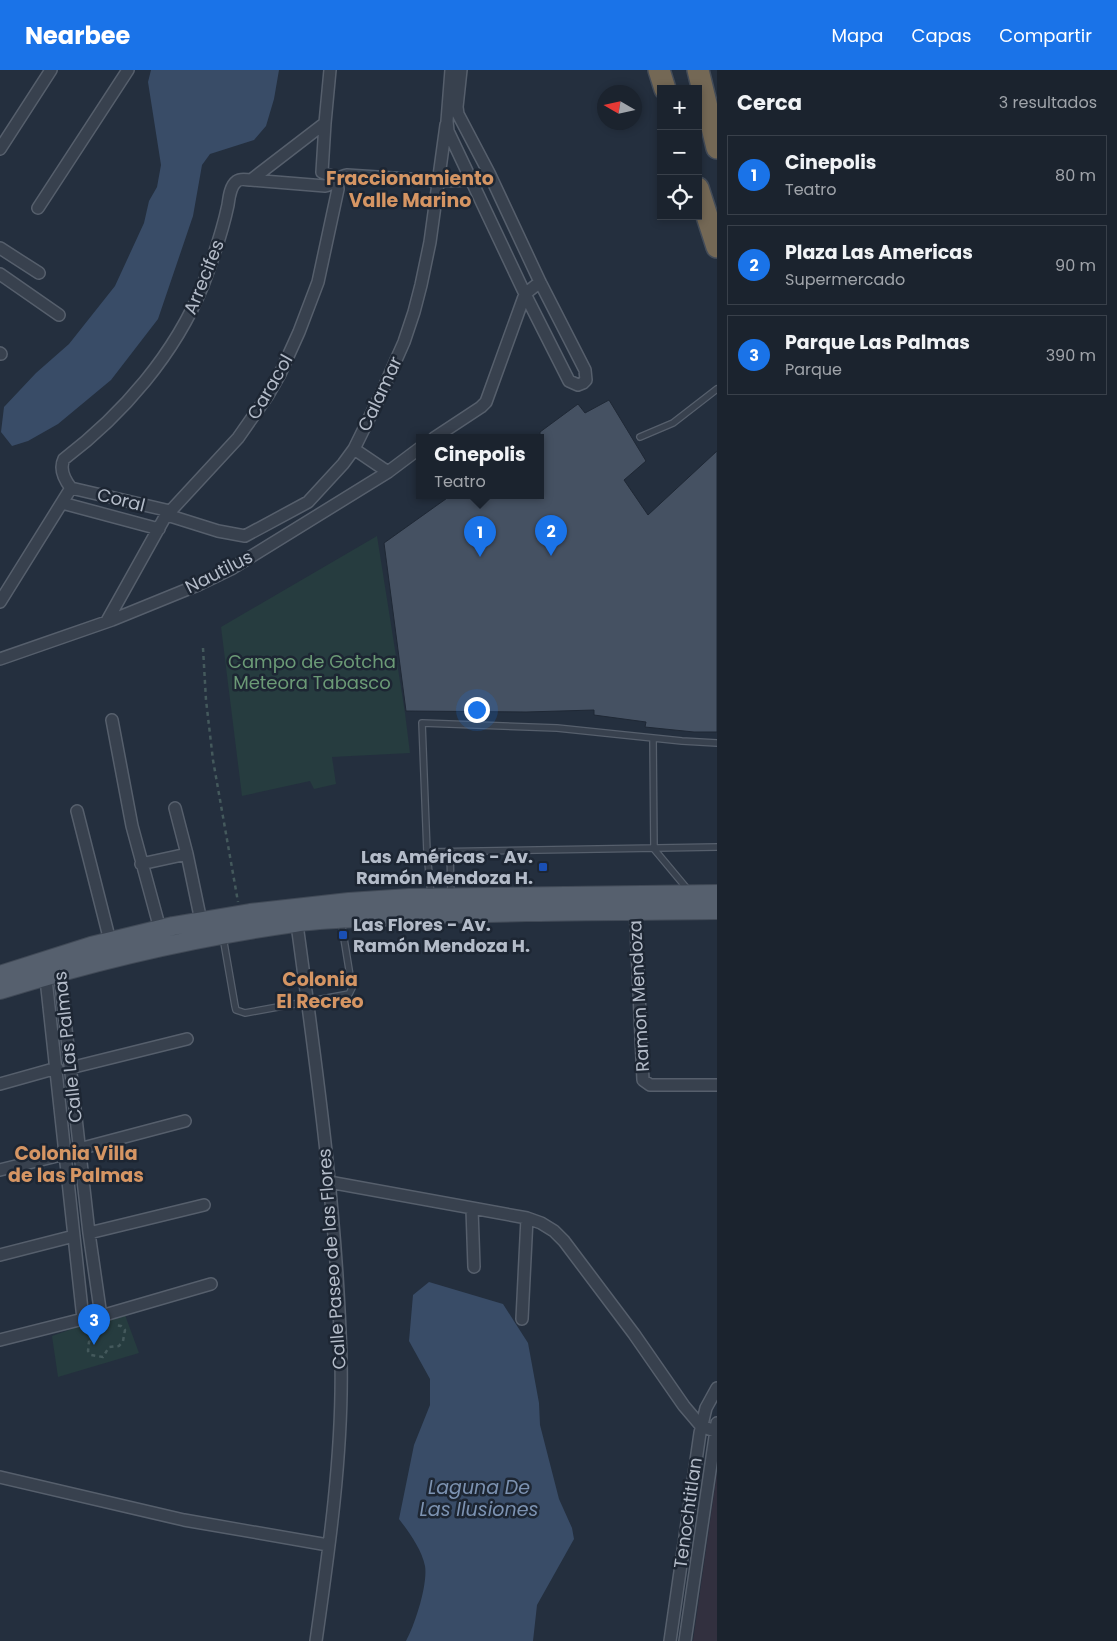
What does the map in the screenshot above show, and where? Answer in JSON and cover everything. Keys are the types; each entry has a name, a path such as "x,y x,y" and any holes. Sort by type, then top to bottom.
{"highway":[{"path":"658,70 664,85"},
{"path":"698,70 713,142"},
{"path":"702,200 717,247"}],"main road":[{"path":"452,906 616,911 635,903 692,894 717,894"},
{"path":"0,975 118,956 223,934 349,902 433,906 635,903 717,910"},
{"path":"0,990 110,941 200,921 240,914 296,915 341,920 433,906"}],"street":[{"path":"0,149 50,70"},
{"path":"38,208 128,70"},
{"path":"330,70 322,172 337,179"},
{"name":"Calamar","path":"168,513 209,529 245,536 308,502 338,470 354,449 396,360 414,312 426,262 439,181 447,121 451,70"},
{"path":"447,121 448,131 525,294 569,381 578,386 583,384 586,380 585,370 540,282 457,110 462,70"},
{"name":"Arrecifes","path":"71,488 62,472 62,461 117,412 145,380 173,342 191,311 220,239 233,186 240,179 252,180 325,123"},
{"path":"252,180 325,186 347,175 439,181 472,180 489,173"},
{"name":"Caracol","path":"107,621 168,513 238,438 268,395 290,353 318,282 332,223 338,189 337,179"},
{"path":"0,248 39,273"},
{"path":"0,274 58,315"},
{"path":"440,434 486,402 525,294 540,282"},
{"path":"354,449 388,472"},
{"name":"Nautilus","path":"0,659 107,621 198,585 231,569 388,472 416,451"},
{"path":"0,602 71,488"},
{"name":"Coral","path":"71,488 168,513"},
{"name":"Coral","path":"62,503 159,529"},
{"path":"112,720 132,826 160,929"},
{"path":"175,808 187,854 200,921"},
{"path":"77,811 110,941"},
{"path":"141,864 187,854"},
{"name":"Ramon Mendoza","path":"635,903 643,1080 650,1085 717,1085"},
{"name":"Calle Paseo de las Flores","path":"296,915 329,1182 341,1361 338,1441 316,1641"},
{"name":"Calle Las Palmas","path":"51,966 73,1090 89,1233 92,1317"},
{"name":"Calle Las Palmas","path":"51,966 56,1068 74,1236 92,1317"},
{"path":"70,1068 186,1039"},
{"path":"0,1084 56,1068"},
{"path":"59,1091 67,1097 73,1090"},
{"path":"61,1111 63,1106 67,1104 75,1110"},
{"path":"79,1149 185,1121"},
{"path":"0,1170 66,1159 70,1169 75,1170 81,1162"},
{"path":"69,1188 75,1182 83,1186"},
{"path":"329,1182 542,1222 554,1231 573,1251 678,1398 701,1426 716,1427"},
{"path":"89,1233 204,1205"},
{"path":"472,1208 474,1267"},
{"path":"522,1319 526,1218"},
{"path":"0,1255 74,1236"},
{"path":"0,1340 211,1284"},
{"name":"Tenochtitlan","path":"670,1641 701,1426 706,1408 717,1388"},
{"name":"Tenochtitlan","path":"685,1641 716,1427"},
{"path":"0,1477 184,1520 328,1545"}],"lane":[{"path":"640,437 679,418 717,390"},
{"path":"433,906 427,852 422,723 557,728 717,743"},
{"path":"653,738 654,849 692,894"},
{"path":"427,852 717,847"},
{"path":"450,851 452,906"},
{"path":"223,934 236,1010 245,1013 349,994 352,988 341,920"}],"path":[{"path":"203,648 206,700 213,760 240,914"},
{"path":"92,1317 97,1334"},
{"path":"108,1326 121,1326 124,1330 121,1344 109,1346 103,1357 91,1355 88,1352 89,1342 97,1334 108,1326"}],"shaded area":[{"path":"717,1473 717,1641 693,1641"}],"green space":[{"name":"Campo de Gotcha Meteora Tabasco","path":"377,536 410,753 332,757 336,784 314,789 310,781 242,796 221,627"},
{"path":"125,1315 139,1353 58,1377 52,1336 86,1324"}],"water":[{"path":"151,70 279,70 274,99 266,126 254,140 210,154 202,165 193,216 158,319 111,380 58,424 28,441 12,446 1,432 4,407 36,373 69,344 115,286 144,223 149,201 157,187 161,165 148,82"},
{"name":"Laguna De Las Ilusiones","path":"429,1282 503,1304 528,1343 539,1403 540,1425 559,1499 572,1528 574,1539 537,1605 533,1641 406,1641 420,1604 425,1583 425,1566 411,1535 399,1519 414,1445 430,1405 430,1379 409,1341 413,1295"}],"building":[{"path":"609,400 646,461 624,480 648,515 717,451 717,732 694,732 645,727 646,722 594,715 594,710 526,712 406,711 384,543 446,499 544,499 544,434 540,434 540,432 578,404 585,413"}],"place":[{"name":"Plaza Las Americas","path":"551,556"},
{"name":"Cinepolis","path":"480,557"},
{"name":"Las Américas - Av. Ramón Mendoza H.","path":"543,867"},
{"name":"Las Flores - Av. Ramón Mendoza H.","path":"343,935"},
{"name":"Parque Las Palmas","path":"94,1345"}],"district":[{"name":"Fraccionamiento Valle Marino","path":"410,189"},
{"name":"Colonia El Recreo","path":"320,990"},
{"name":"Colonia Villa de las Palmas","path":"76,1164"}]}
